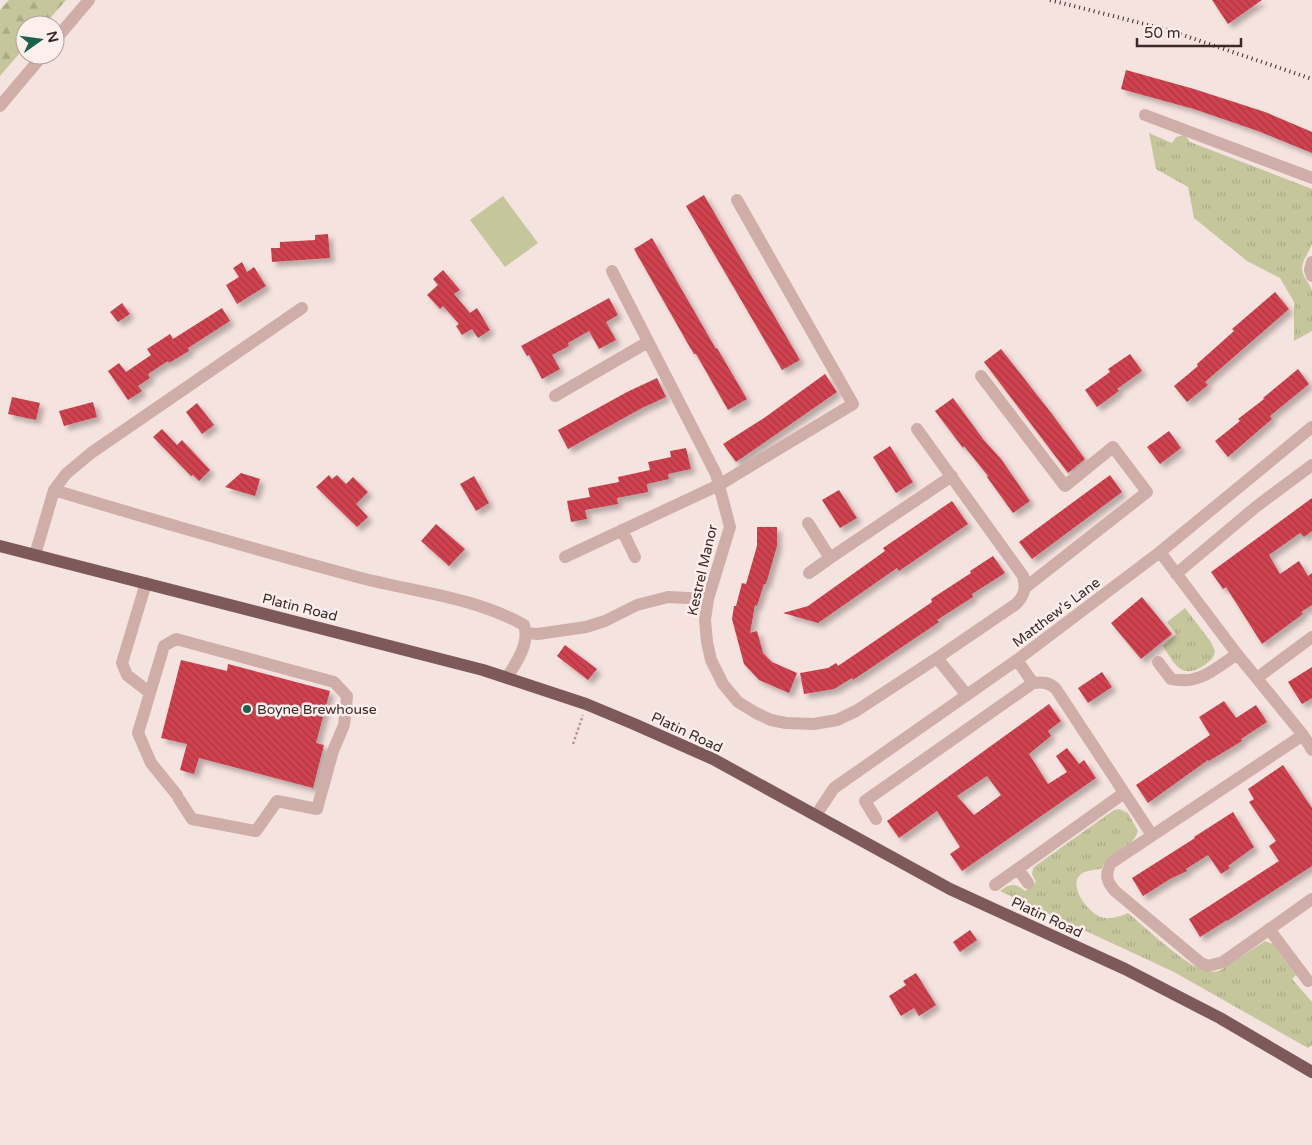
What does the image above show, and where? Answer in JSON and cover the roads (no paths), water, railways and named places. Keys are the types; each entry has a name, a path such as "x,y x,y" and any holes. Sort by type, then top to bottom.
{"main road":[{"name":"Platin Road","path":"0,546 391,645 507,677 586,704 713,759 950,889 1125,968 1211,1013 1312,1072"}],"street":[{"path":"65,28 89,0"},
{"path":"0,106 35,65"},
{"path":"1145,115 1312,178"},
{"path":"565,557 719,485 853,404 737,200"},
{"path":"1312,262 1310,270 1312,276"},
{"name":"Kestrel Manor","path":"612,270 716,474 730,527 708,599 705,620 706,642 711,660 723,684 738,702 771,720 814,724 836,720 856,711 1016,604 1022,598 1026,587 1147,492 1113,447 1065,486 981,376"},
{"path":"34,554 54,490 66,474 91,453 302,308"},
{"path":"555,396 648,342"},
{"name":"Matthew's Lane","path":"816,815 834,788 1017,660 1160,552 1312,427"},
{"path":"917,429 1023,576 1026,587"},
{"path":"1176,574 1257,506 1312,465"},
{"path":"809,573 952,476"},
{"path":"54,490 354,576 444,596 504,613 524,625 527,633 523,650 507,677"},
{"path":"808,523 830,558"},
{"path":"622,530 635,557"},
{"path":"1160,552 1237,654 1303,735 1312,750"},
{"path":"146,583 122,663 126,675 150,693"},
{"path":"527,633 538,634 586,627 605,622 637,605 668,597 708,599"},
{"path":"1257,678 1312,637"},
{"path":"176,639 334,682 347,696 344,725 333,751 317,809 277,800 256,831 192,819 178,797 151,763 138,732 150,693 164,646 176,639"},
{"path":"1158,662 1171,679 1183,681 1200,677 1237,654"},
{"path":"937,658 966,694"},
{"path":"1017,660 1033,684"},
{"path":"876,819 865,801 1033,684 1043,682 1051,684 1056,689 1152,835"},
{"path":"1303,735 1111,863 1107,869 1107,879 1115,891 1201,963 1208,966 1222,962 1312,899"},
{"path":"995,885 1124,793"},
{"path":"1018,869 1028,884"},
{"path":"1269,929 1308,981"}],"railway":[{"path":"1050,0 1168,30 1312,79"}],"place":[{"name":"Boyne Brewhouse","path":"247,709"}]}
